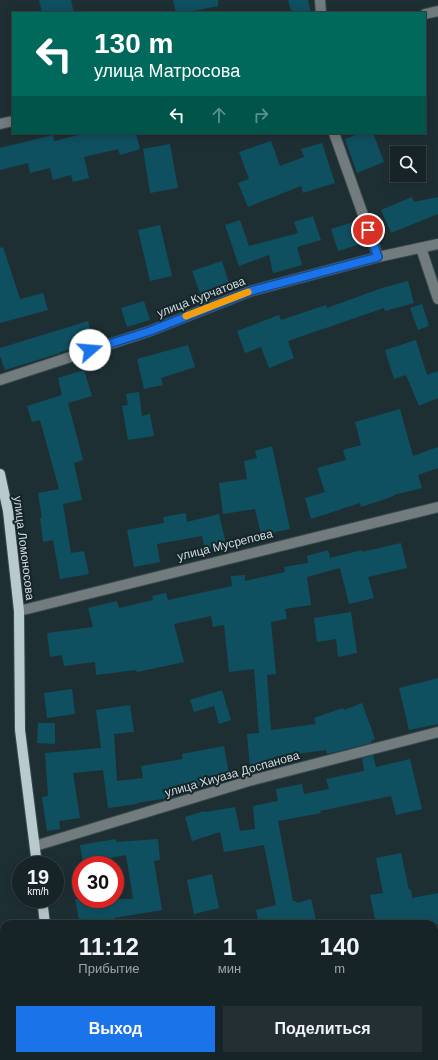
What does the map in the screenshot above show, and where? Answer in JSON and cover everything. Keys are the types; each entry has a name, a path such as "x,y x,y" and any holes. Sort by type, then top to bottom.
{"main road":[{"name":"улица Ломоносова","path":"0,474 8,511 19,611 20,730 36,856"},
{"path":"43,908 45,920"}],"street":[{"path":"320,0 321,12"},
{"path":"426,14 438,10"},
{"path":"0,124 12,121"},
{"path":"334,134 378,257"},
{"name":"улица Курчатова","path":"0,380 150,331 251,291 378,257 438,244"},
{"path":"421,248 438,299"},
{"name":"улица Мусрепова","path":"19,611 438,506"},
{"name":"улица Хиуаза Доспанова","path":"35,846 249,781 438,732"}],"building":[{"path":"39,0 71,0 74,12 42,12"},
{"path":"173,0 218,0 218,6 189,12 176,12"},
{"path":"288,0 308,0 311,12 292,12"},
{"path":"83,134 136,134 140,149 120,155 118,149 84,157 89,178 73,182 71,175 53,180 50,168 30,173 28,163 0,170 0,148 53,135 54,141"},
{"path":"358,134 373,134 384,162 357,173 345,139"},
{"path":"271,141 280,166 304,157 301,149 322,143 335,183 303,193 301,186 248,207 238,183 249,179 239,152"},
{"path":"170,144 178,188 150,193 143,149"},
{"path":"412,197 414,202 438,197 438,214 391,233 381,210"},
{"path":"313,216 321,240 297,247 302,265 273,273 269,255 239,266 225,225 240,220 249,246 298,233 294,222"},
{"path":"357,221 364,243 338,251 331,229"},
{"path":"160,225 172,276 150,281 138,230"},
{"path":"3,247 20,299 43,293 48,310 0,323 0,248"},
{"path":"222,261 230,287 201,296 192,271"},
{"path":"408,281 414,303 385,311 384,308 288,341 294,358 269,368 261,347 245,353 237,331 279,315 281,320 326,305 327,308 382,288"},
{"path":"144,301 150,320 127,327 121,308"},
{"path":"422,304 429,326 418,330 410,308"},
{"path":"88,321 93,343 5,370 0,356 0,348"},
{"path":"416,340 427,375 438,371 438,398 419,406 406,375 394,379 385,350"},
{"path":"188,345 195,367 161,378 163,385 144,389 137,359"},
{"path":"84,370 92,396 68,403 83,460 74,463 82,500 63,504 71,553 84,551 89,574 60,579 53,540 43,542 40,518 42,518 38,493 59,489 40,420 32,422 27,406 62,395 58,378"},
{"path":"139,392 142,416 150,414 154,436 128,440 122,406 128,405 126,394"},
{"path":"400,409 413,456 438,447 438,468 418,475 422,488 394,495 361,507 360,503 311,519 305,498 325,492 317,468 346,460 343,450 361,445 355,422"},
{"path":"272,446 290,529 261,535 255,509 223,514 219,483 247,479 244,461 257,458 255,451"},
{"path":"186,513 187,522 219,514 226,544 205,549 202,536 157,544 160,562 134,567 127,530 164,523 163,517"},
{"path":"401,543 407,568 368,577 374,598 349,604 340,568 307,577 311,605 285,609 287,619 271,622 276,674 267,675 271,730 316,724 314,718 343,708 344,710 362,703 375,739 371,741 371,743 327,754 326,750 274,757 274,765 250,767 247,734 259,733 254,669 229,672 224,625 213,627 211,616 174,624 184,662 137,672 136,670 96,675 95,662 64,666 62,655 50,657 47,633 93,627 88,608 117,601 119,608 153,600 152,596 166,593 168,600 232,586 231,576 245,575 245,581 285,572 284,567 308,563 307,556 328,550 330,558 362,550 362,552"},
{"path":"351,612 357,653 338,657 336,639 317,642 314,618"},
{"path":"438,678 438,724 409,730 399,688"},
{"path":"72,689 75,714 47,718 44,693"},
{"path":"222,690 231,720 219,724 214,706 194,712 190,700"},
{"path":"130,705 134,732 114,734 117,781 143,778 141,766 183,759 182,754 224,746 230,780 173,792 174,797 108,808 103,770 73,773 80,818 59,821 60,829 47,831 42,797 48,796 45,753 101,748 96,710"},
{"path":"38,723 55,723 55,744 37,743"},
{"path":"373,755 376,767 410,759 422,809 396,815 391,796 320,811 321,813 278,821 293,901 296,901 297,903 311,899 316,920 258,920 256,910 276,905 264,845 224,852 220,832 192,841 185,817 204,811 235,807 240,831 255,829 253,806 278,801 276,789 302,784 304,794 329,789 326,779 364,771 362,758"},
{"path":"116,839 116,842 158,839 160,860 154,861 162,910 114,918 114,920 79,920 77,908 124,908 124,899 133,899 126,855 82,856 80,845"},
{"path":"401,853 412,898 438,893 438,920 375,920 370,895 383,893 376,858"},
{"path":"212,874 219,908 194,914 187,880"}],"slow traffic":[{"path":"186,316 248,292"}],"route":[{"path":"90,350 150,331 251,291 378,257 368,230"}]}
